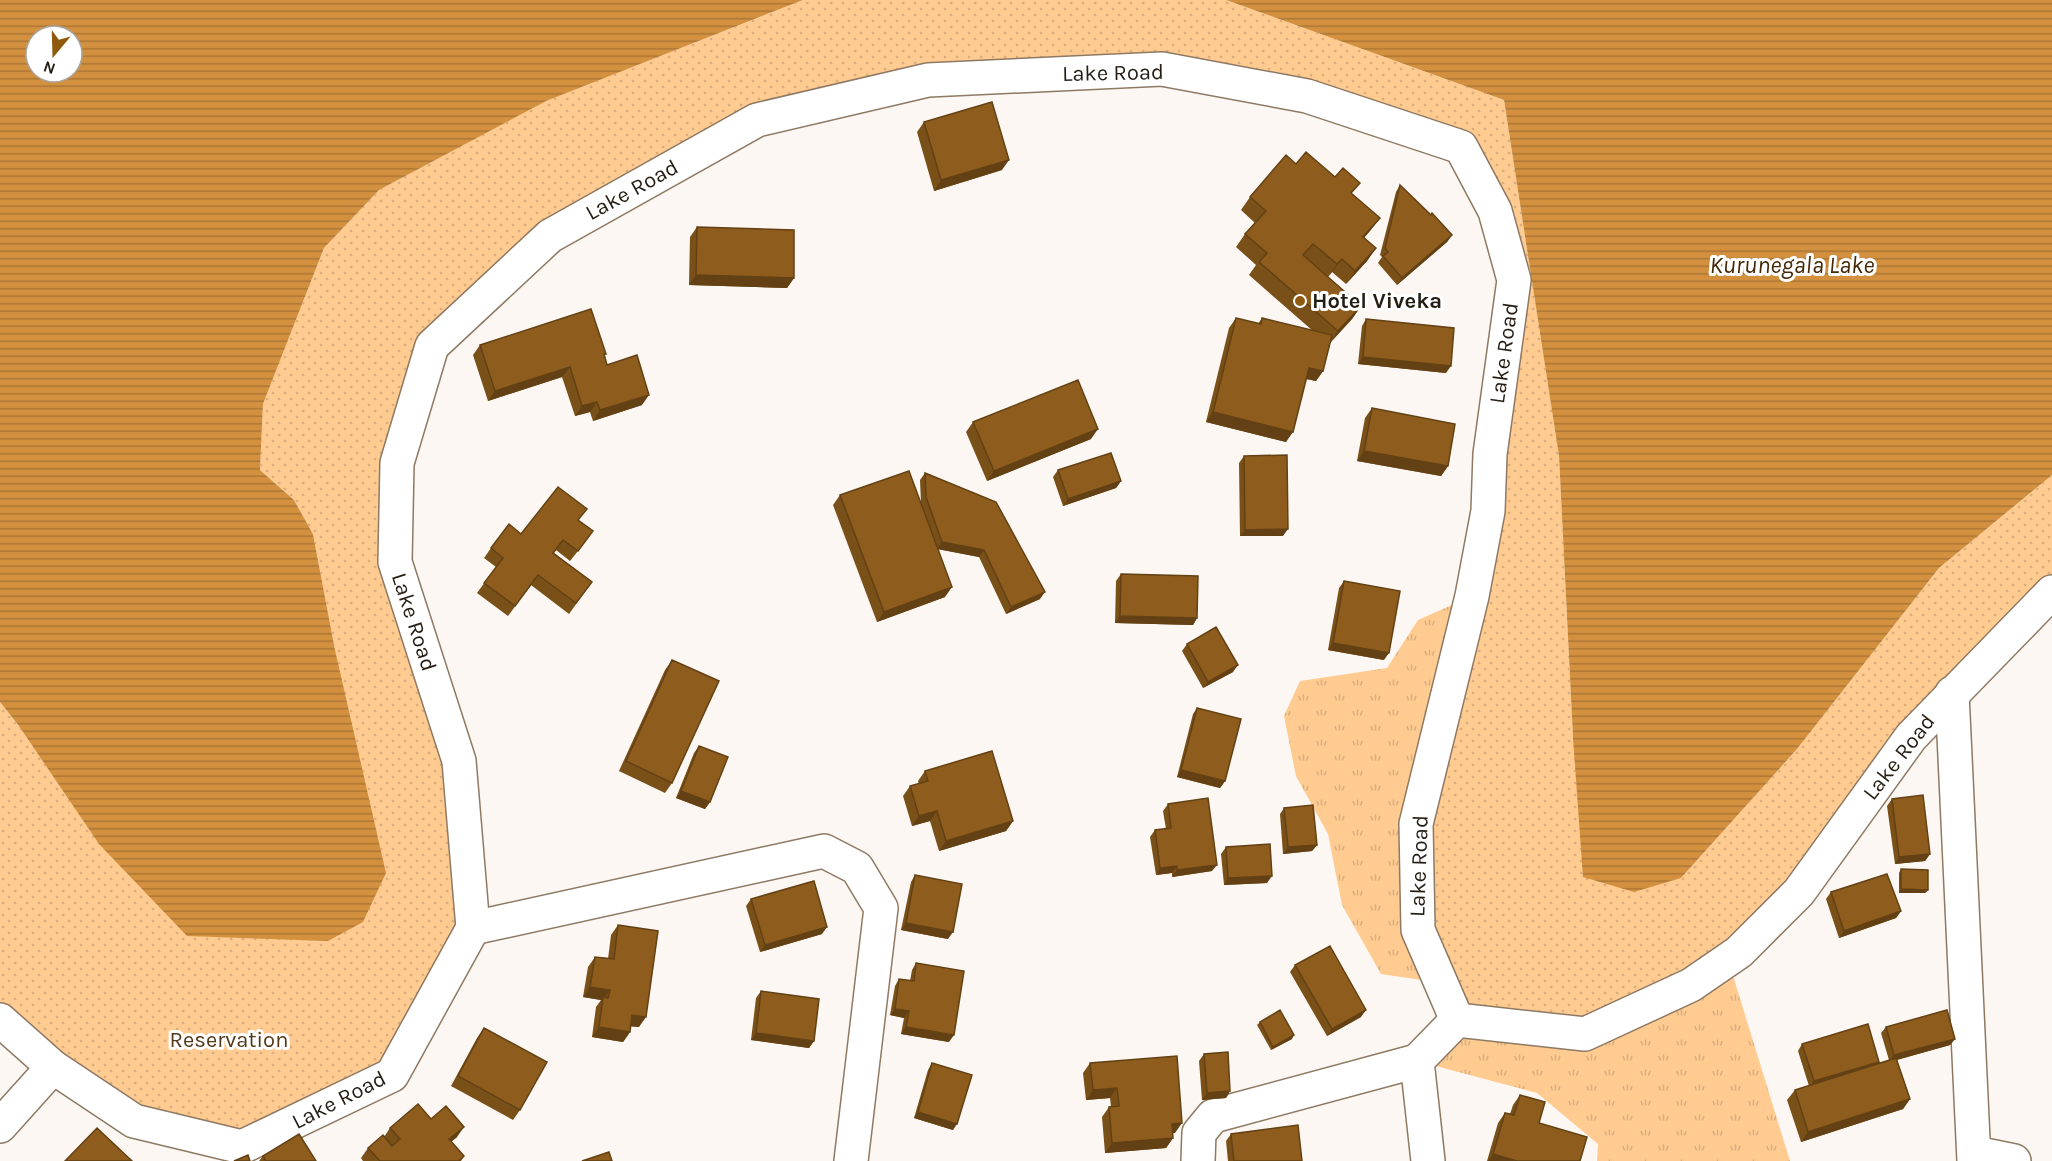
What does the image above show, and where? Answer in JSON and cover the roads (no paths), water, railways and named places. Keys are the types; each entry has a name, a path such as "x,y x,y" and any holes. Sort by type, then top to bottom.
{"main road":[{"name":"Lake Road","path":"0,1020 53,1067 134,1121 233,1154 392,1075 474,928 459,761 395,561 397,463 432,346 550,236 757,120 928,80 1162,69 1307,96 1461,147 1495,211 1514,280 1490,454 1488,512 1472,596 1416,824 1418,930 1457,1020 1585,1034 1691,986 1739,952 1799,892 1911,737 2052,592"},
{"path":"1952,693 1974,1157 2014,1161"},
{"path":"474,928 824,851 857,868 881,908 851,1161"},
{"path":"1198,1161 1199,1133 1212,1116 1417,1060 1457,1020"},
{"path":"1417,1060 1428,1161"},
{"path":"0,1126 53,1067"}],"water":[{"path":"0,0 803,0 546,101 379,190 324,248 263,404 260,470 294,500 313,534 335,650 386,873 363,922 328,941 187,936 99,844 19,726 0,702"},
{"name":"Kurunegala Lake","path":"1226,0 2052,0 2052,475 1939,568 1797,749 1681,878 1634,892 1583,877 1573,738 1559,456 1504,100"}],"place":[{"name":"Hotel Viveka","path":"1300,301"}],"park label":[{"name":"Reservation","path":"229,1040"}]}
